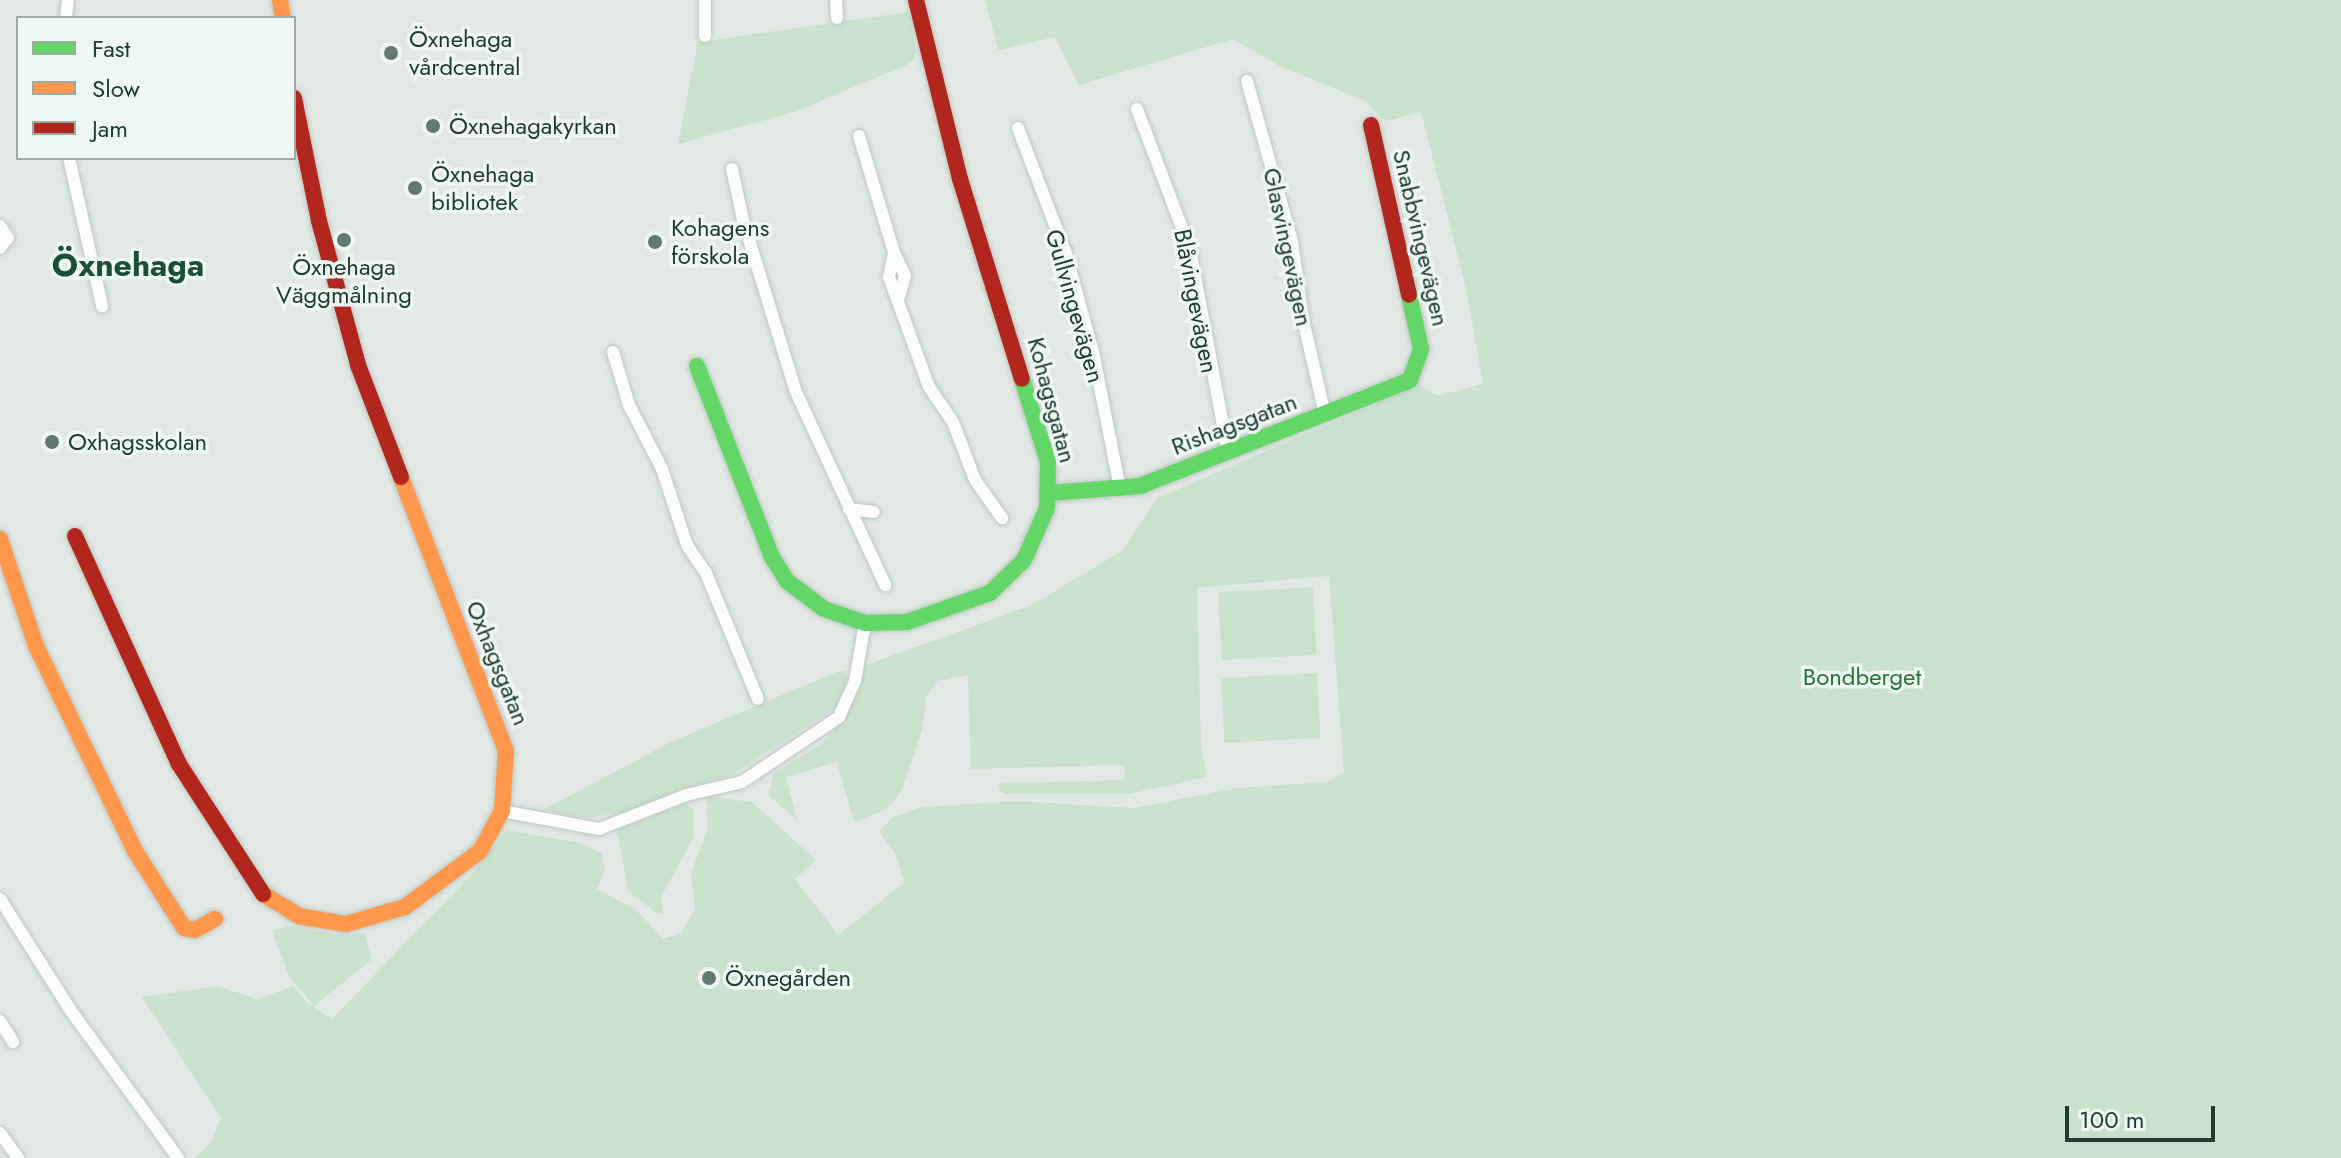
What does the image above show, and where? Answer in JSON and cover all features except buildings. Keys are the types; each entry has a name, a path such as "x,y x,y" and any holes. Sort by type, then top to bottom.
{"street":[{"path":"705,0 705,36"},
{"path":"836,0 837,18"},
{"name":"Kohagsgatan","path":"697,366 772,557 804,596 824,609 865,623 907,622 990,593 1024,560 1039,533 1049,493 1048,462 960,179 916,0"},
{"name":"Glasvingevägen","path":"1247,81 1292,241 1303,320 1325,414"},
{"name":"Oxhagsgatan","path":"75,536 187,778 240,870 256,890 277,905 320,922 346,924 383,917 464,868 494,832 502,811 506,751 501,730 358,365 316,207 296,108"},
{"name":"Blåvingevägen","path":"1137,109 1190,249 1228,452"},
{"name":"Snabbvingevägen","path":"1371,125 1409,279 1421,362"},
{"name":"Gullvingevägen","path":"1018,128 1066,254 1093,352 1120,488"},
{"path":"859,136 894,253 888,267 929,387 953,422 975,480 1002,518"},
{"path":"69,160 102,306"},
{"path":"732,169 743,220 796,392 885,585"},
{"path":"0,226 8,238 0,248"},
{"path":"613,352 629,405 662,469 687,545 706,573 758,699"},
{"name":"Rishagsgatan","path":"1049,493 1140,486 1403,384 1421,362"},
{"path":"849,509 874,512"},
{"path":"0,539 36,646 126,836 184,928 195,930 215,919"},
{"path":"502,811 599,829 686,795 742,782 839,717 855,681 865,623"},
{"path":"0,899 71,1011 178,1158"},
{"path":"0,1021 13,1042"},
{"path":"0,1133 18,1158"}],"green space":[{"name":"Bondberget","path":"985,0 2341,0 2341,1158 194,1158 210,1144 221,1118 142,997 218,986 257,999 294,986 305,1001 332,1019 472,874 507,830 581,843 602,854 605,870 597,889 635,909 663,939 681,934 695,909 691,873 708,828 706,796 752,802 816,860 795,879 838,935 904,883 897,857 879,831 892,818 922,807 1016,801 1135,808 1238,788 1327,782 1344,772 1329,576 1197,588 1201,746 1207,777 1128,794 1003,794 998,786 1002,783 1124,780 1125,765 971,769 968,675 937,681 926,698 922,730 901,792 887,809 854,822 837,762 786,777 797,820 768,795 774,773 822,744 845,718 866,665 1030,606 1122,551 1157,498 1404,392 1393,381 1405,375 1437,396 1483,384 1467,293 1421,112 1385,121 1365,101 1280,66 1233,39 1079,85 1055,37 998,50"},
{"path":"909,12 916,50 913,61 794,112 678,144 698,42"},
{"path":"1313,587 1317,655 1222,660 1218,592"},
{"path":"845,671 847,686 834,709 735,773 624,812 587,818 543,810 673,741"},
{"path":"1317,673 1320,738 1225,743 1221,678"},
{"path":"686,804 694,810 693,838 661,897 663,913 658,914 628,891 617,830"},
{"path":"288,926 342,935 365,933 371,960 314,1006 289,976 272,931"}],"traffic: fast":[{"path":"1049,493 1140,486 1410,380 1421,349 1409,295"},
{"path":"697,366 772,557 787,581 824,609 865,623 907,622 990,593 1024,560 1047,508 1048,462 1022,379"}],"traffic: slow":[{"path":"280,0 283,16"},
{"path":"263,894 299,916 346,924 405,907 480,851 502,811 506,751 401,477"},
{"path":"0,539 36,646 135,851 184,928 195,930 215,919"}],"traffic: jam":[{"path":"916,0 960,179 1022,379"},
{"path":"296,108 319,221 358,365 401,477"},
{"path":"1371,125 1409,295"},
{"path":"75,536 179,764 263,894"}],"place":[{"name":"Öxnehaga vårdcentral","path":"391,53"},
{"name":"Öxnehagakyrkan","path":"433,126"},
{"name":"Öxnehaga bibliotek","path":"415,188"},
{"name":"Öxnehaga Väggmålning","path":"344,240"},
{"name":"Kohagens förskola","path":"655,242"},
{"name":"Oxhagsskolan","path":"52,442"},
{"name":"Öxnegården","path":"709,978"}],"district":[{"name":"Öxnehaga","path":"128,265"}]}
